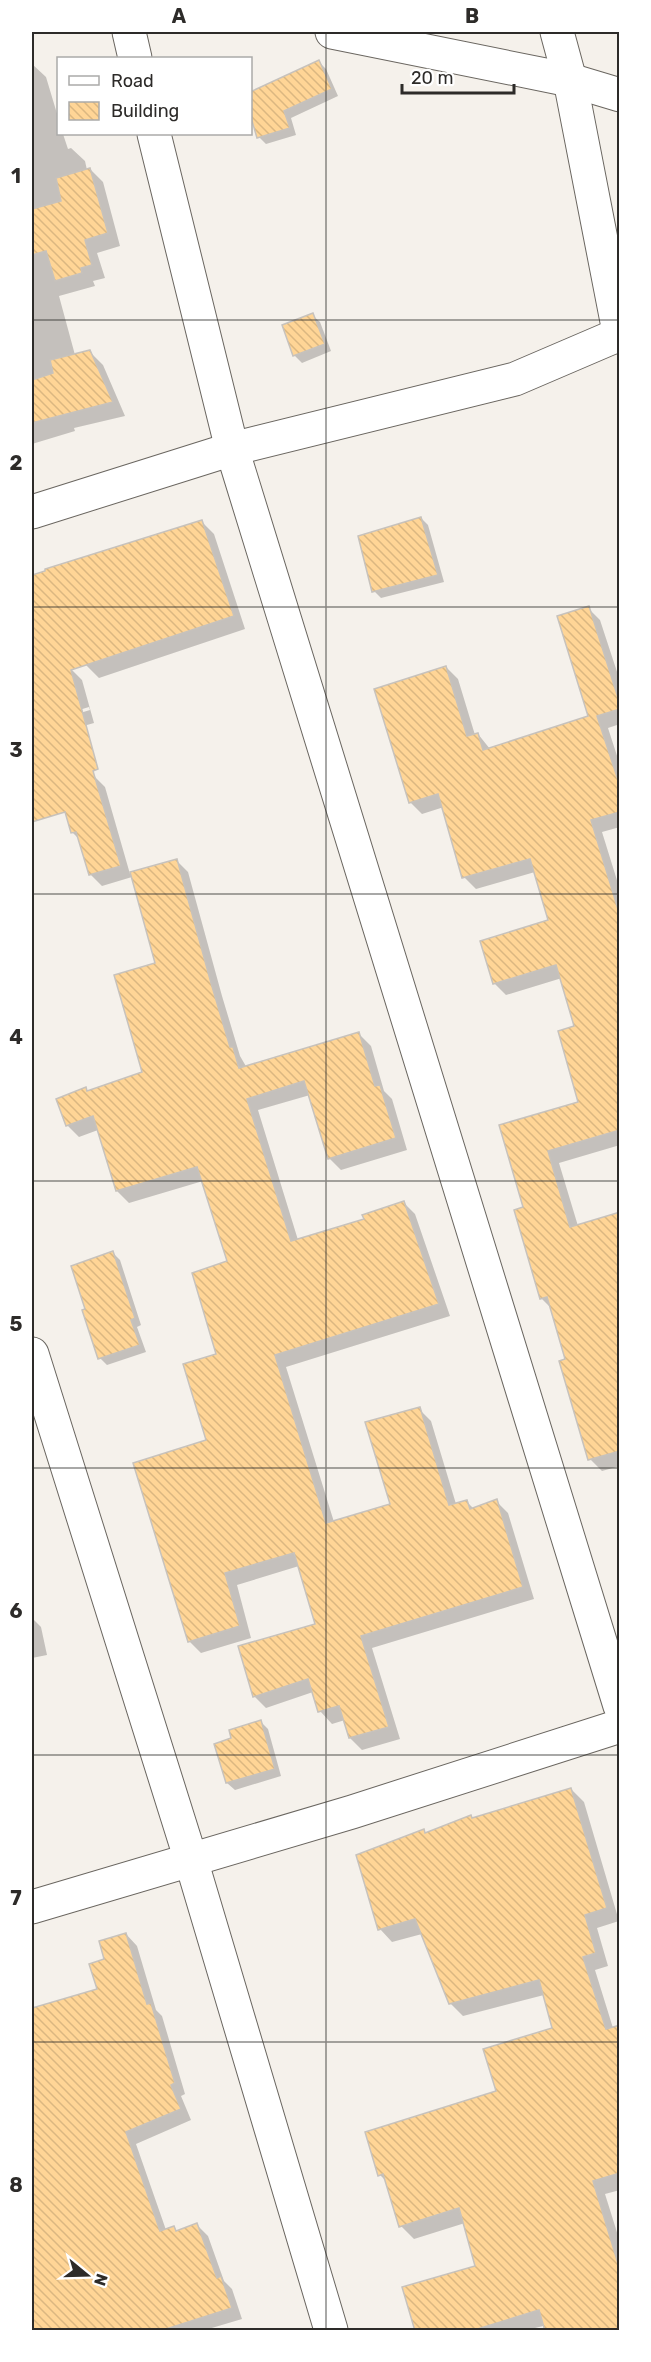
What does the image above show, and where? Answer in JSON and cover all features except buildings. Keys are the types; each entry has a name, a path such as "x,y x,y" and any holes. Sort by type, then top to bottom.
{"street":[{"path":"129,32 135,57"},
{"path":"332,32 570,80 620,95"},
{"path":"32,512 232,449 515,379 619,335 570,80 556,32"},
{"path":"154,135 232,449 620,1706"},
{"path":"32,1354 191,1860 331,2331"},
{"path":"32,1907 352,1812 620,1726"}]}
